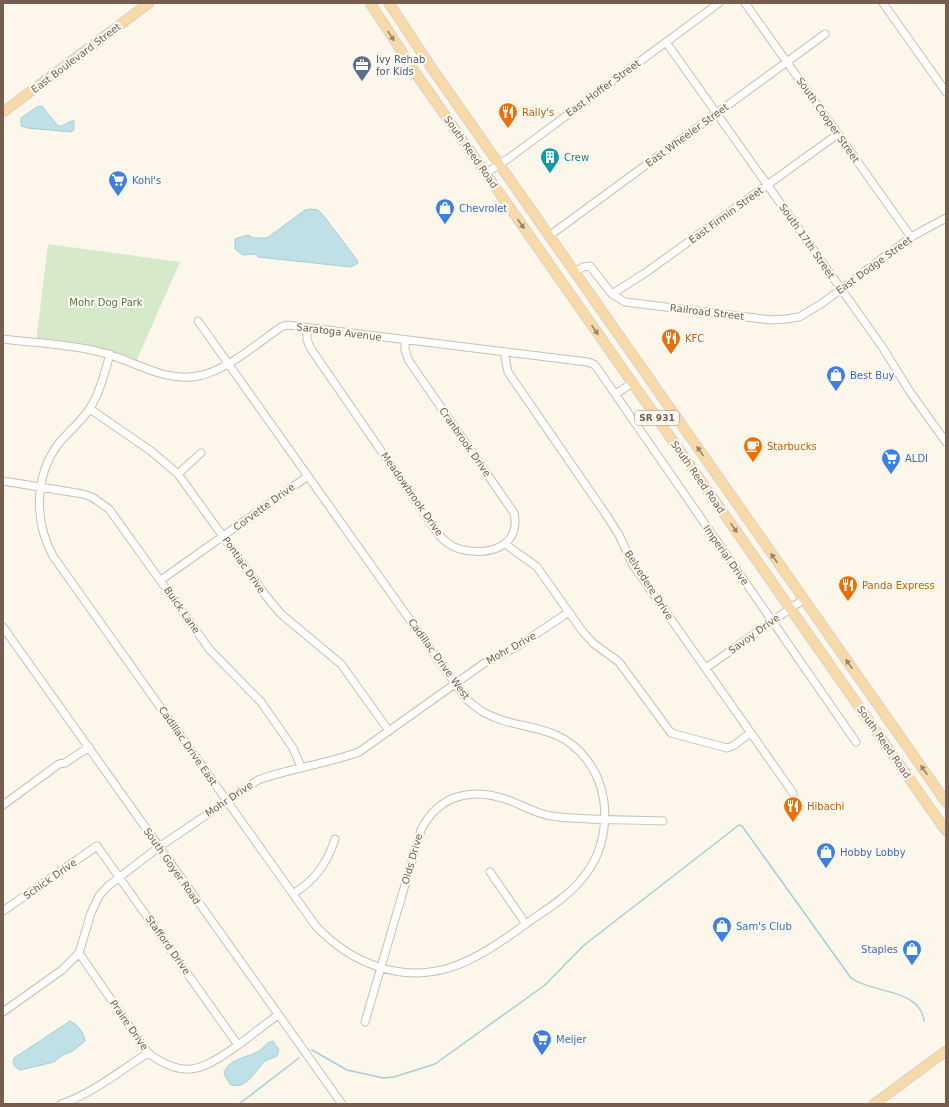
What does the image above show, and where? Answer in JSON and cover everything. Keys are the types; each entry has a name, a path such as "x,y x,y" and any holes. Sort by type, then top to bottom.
{"main road":[{"name":"East Boulevard Street","path":"3,112 149,3"},
{"name":"South Reed Road","path":"370,3 419,78 946,831"},
{"name":"South Reed Road","path":"389,3 431,67 499,165 946,802"},
{"path":"874,1104 946,1051"}],"street":[{"name":"East Hoffer Street","path":"486,173 719,3"},
{"name":"South Cooper Street","path":"745,3 911,237"},
{"path":"883,3 946,92"},
{"name":"East Wheeler Street","path":"549,236 825,34"},
{"name":"South 17th Street","path":"666,42 896,367 910,392 946,442"},
{"name":"East Firmin Street","path":"612,294 648,271 838,134"},
{"name":"East Dodge Street","path":"803,314 841,289 911,237 946,218"},
{"path":"575,272 583,267 590,266 612,294"},
{"name":"Railroad Street","path":"612,294 625,302 728,315 786,320 803,314"},
{"name":"Cadillac Drive West","path":"198,321 466,699 482,711 495,717 547,730 563,738 577,748 587,760 599,780 604,797 606,818 602,841 587,873 567,894 526,924"},
{"name":"Saratoga Avenue","path":"3,339 94,350 110,354 172,377 198,376 214,371 281,327 287,325 588,362 596,366"},
{"name":"Meadowbrook Drive","path":"307,328 307,340 310,349 439,535 448,543 466,551 476,552 497,549 506,544"},
{"name":"Cranbrook Drive","path":"405,340 405,350 409,361 514,513 515,528 510,541 506,544"},
{"name":"Belvedere Drive","path":"504,352 508,372 607,516 630,559 649,589 793,793"},
{"name":"Cadillac Drive East","path":"110,354 100,388 90,409 59,444 49,462 40,487 39,509 42,529 53,556 315,926 328,939 347,953 380,968 403,972 426,972 449,968 470,960 526,924"},
{"name":"Imperial Drive","path":"596,366 856,742"},
{"path":"616,394 632,383"},
{"name":"Pontiac Drive","path":"90,409 151,451 178,474 266,596 281,614 340,664 389,731"},
{"path":"178,474 201,452"},
{"name":"Corvette Drive","path":"161,580 308,476"},
{"name":"Buick Lane","path":"3,481 83,494 102,503 118,520 210,650 261,702 293,748 301,767"},
{"path":"506,544 514,552 526,558 537,567 568,612 593,644 619,662 665,726 674,735 727,748 733,746 750,733"},
{"name":"Savoy Drive","path":"706,668 804,599"},
{"name":"Mohr Drive","path":"3,1012 62,970 79,953 91,914 99,896 108,886 159,847 258,780 359,752 483,664 518,646 568,612"},
{"name":"South Goyer Road","path":"3,627 342,1104"},
{"path":"3,805 59,764 65,763 89,747"},
{"name":"Olds Drive","path":"365,1022 421,830 425,821 437,808 448,800 472,793 486,793 550,816 663,821"},
{"path":"293,894 311,881 322,869 330,854 335,839"},
{"name":"Stafford Drive","path":"98,846 119,878 238,1045"},
{"name":"Schick Drive","path":"3,911 98,846"},
{"path":"490,872 526,924"},
{"name":"Praire Drive","path":"79,953 148,1053 160,1062 172,1067 188,1070 202,1068 238,1045 278,1015"},
{"path":"61,1104 71,1101 107,1080 148,1053"}],"green space":[{"name":"Mohr Dog Park","path":"48,244 180,262 135,364 110,354 36,343"}],"water":[{"path":"42,106 58,126 63,126 74,121 74,130 72,132 27,128 21,126 21,118 37,107"},
{"path":"305,210 318,210 323,215 358,263 351,267 258,257 256,254 243,255 235,249 235,239 248,235 253,238 267,238"},
{"path":"70,1021 80,1029 85,1041 73,1051 63,1055 54,1062 20,1070 13,1064 14,1058"},
{"path":"273,1041 279,1050 277,1056 265,1061 246,1082 241,1085 236,1086 230,1084 224,1074 229,1065 257,1052"}],"waterway":[{"path":"312,1050 347,1070 383,1078 394,1077 435,1064 545,985 583,946 739,825 742,826 851,978 871,987 905,997 921,1010 924,1021"},
{"path":"239,1104 299,1058"}],"place":[{"name":"Ivy Rehab for Kids","path":"362,82"},
{"name":"Rally's","path":"508,129"},
{"name":"Crew","path":"550,174"},
{"name":"Kohl's","path":"118,197"},
{"name":"Chevrolet","path":"445,225"},
{"name":"KFC","path":"671,355"},
{"name":"Best Buy","path":"836,392"},
{"name":"Starbucks","path":"753,463"},
{"name":"ALDI","path":"891,475"},
{"name":"Panda Express","path":"848,602"},
{"name":"Hibachi","path":"793,823"},
{"name":"Hobby Lobby","path":"826,869"},
{"name":"Sam's Club","path":"722,943"},
{"name":"Staples","path":"912,966"},
{"name":"Meijer","path":"542,1056"}]}
